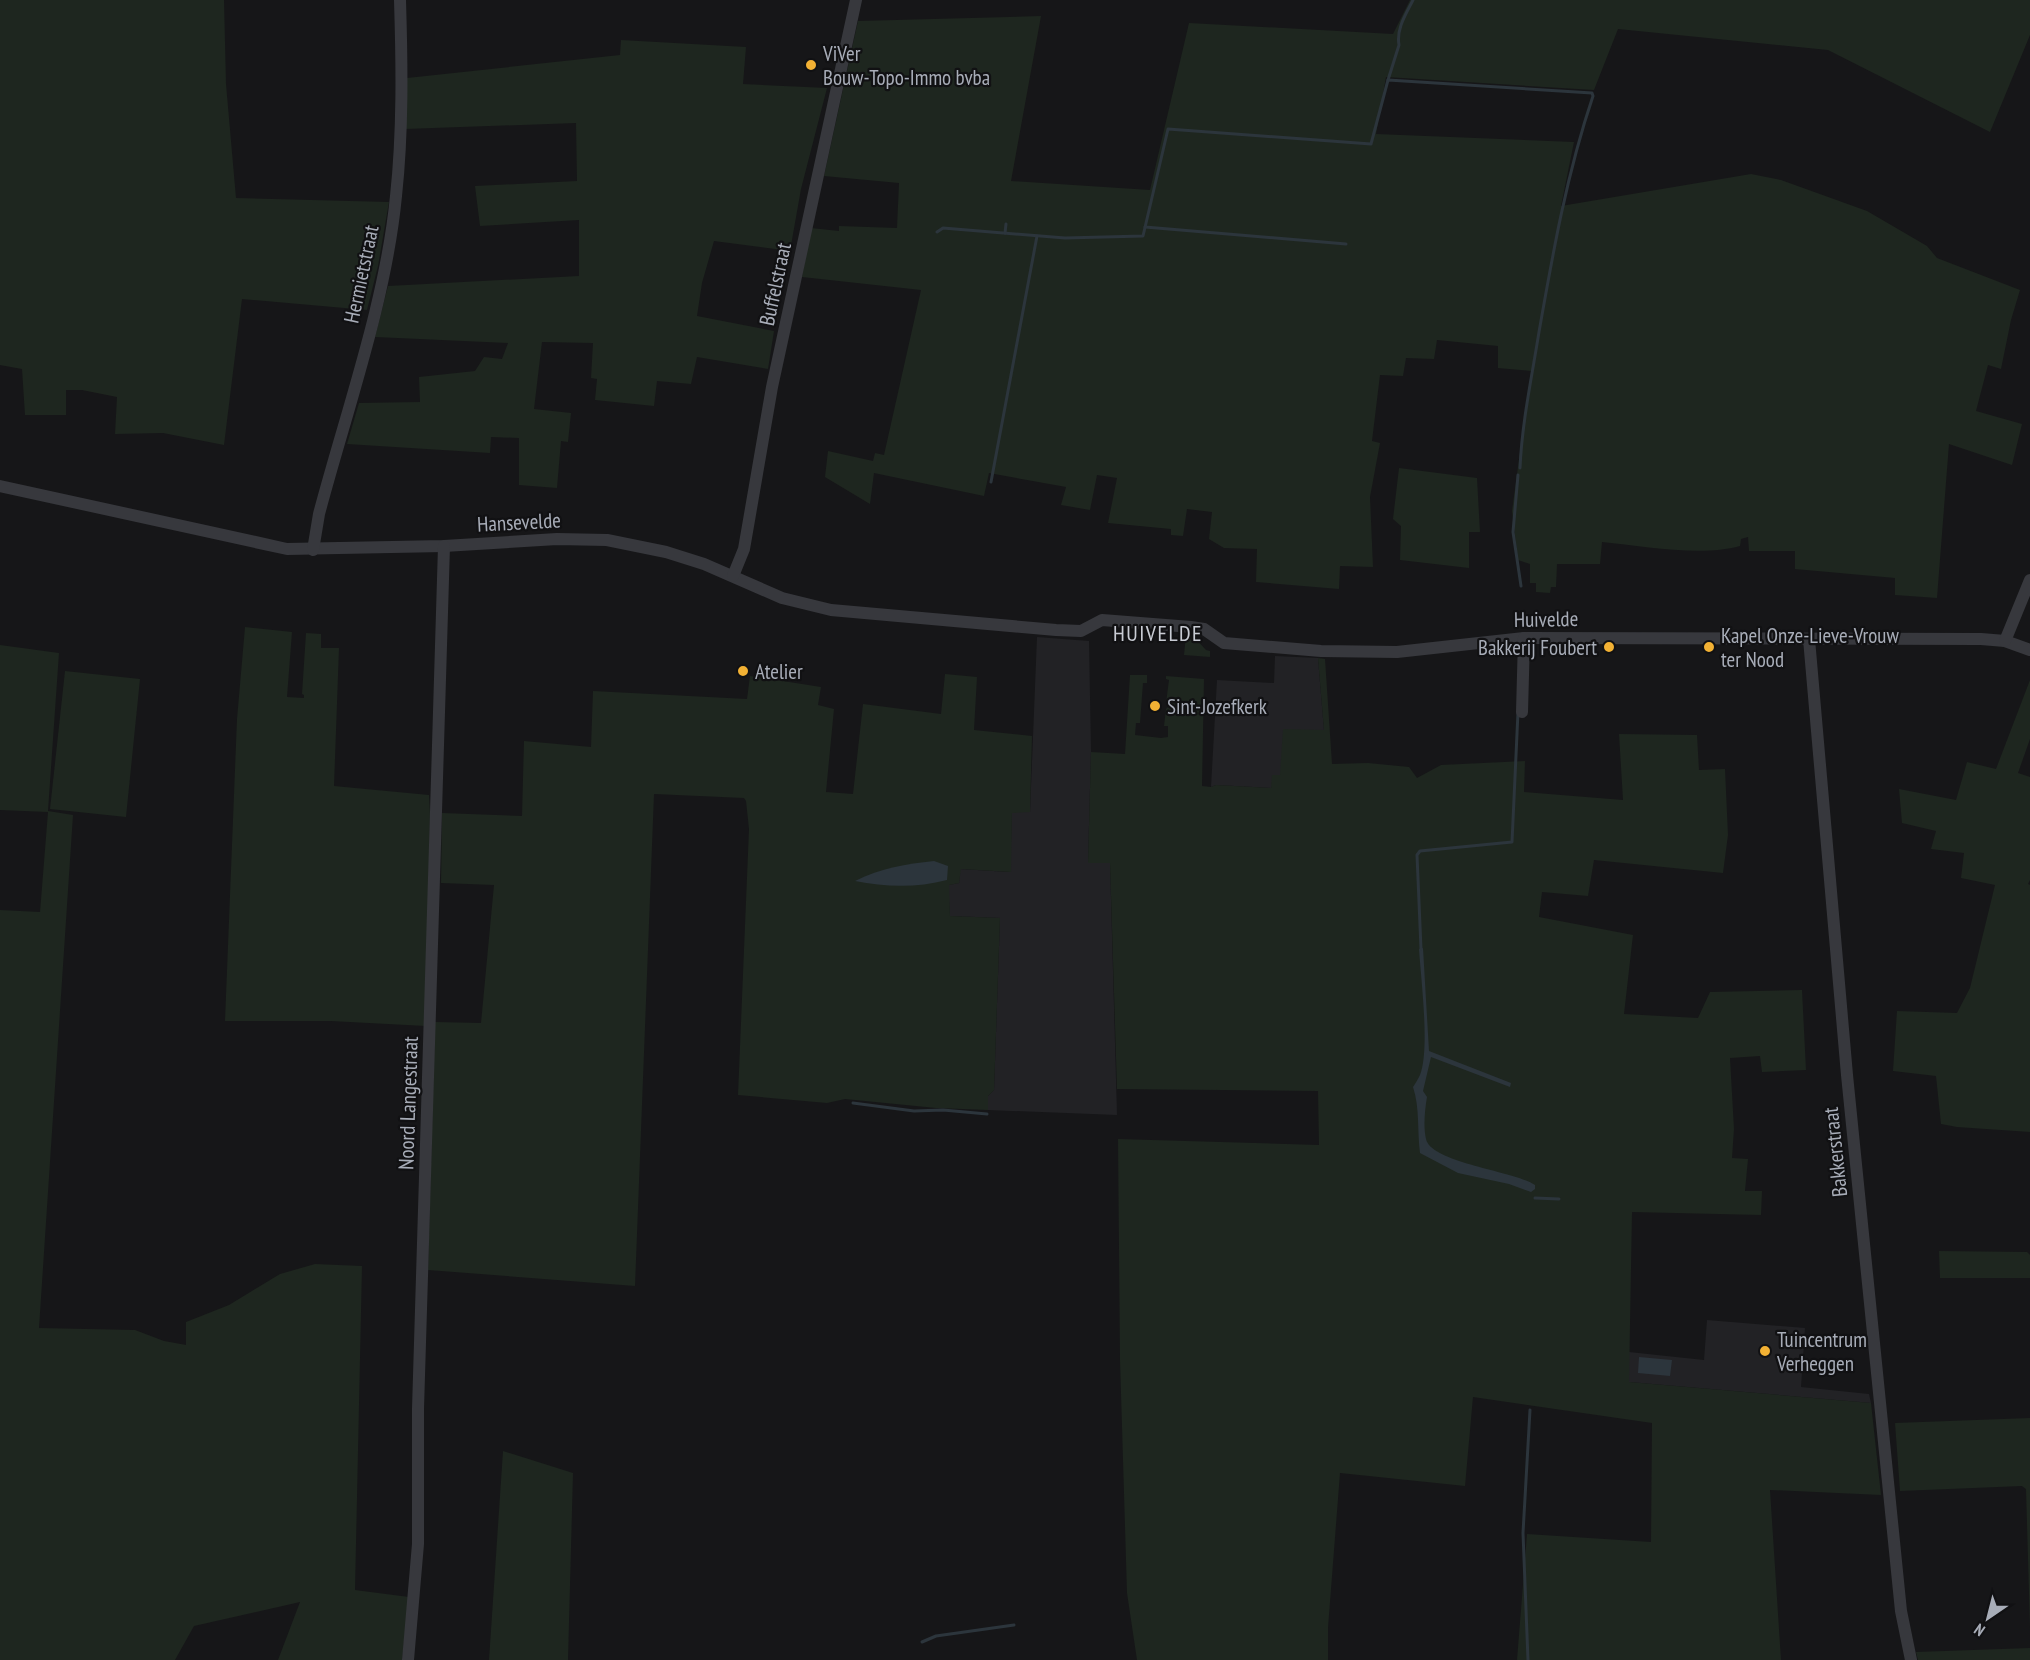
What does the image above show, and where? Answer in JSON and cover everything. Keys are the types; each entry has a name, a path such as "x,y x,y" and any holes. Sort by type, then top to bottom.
{"street":[{"name":"Hermietstraat","path":"313,550 319,514 381,284 392,223 399,148 400,0"},
{"name":"Buffelstraat","path":"733,576 744,549 772,387 856,0"},
{"name":"Hansevelde","path":"0,486 287,549 444,546 557,539 607,540 666,552 704,564 782,598 831,610 1035,628"},
{"name":"Noord Langestraat","path":"408,1660 418,1544 418,1409 444,546"},
{"path":"2005,641 2030,580"},
{"name":"Huivelde","path":"1035,628 1081,631 1102,620 1149,623 1203,630 1224,643 1331,651 1397,652 1524,638 2005,641 2030,650"},
{"path":"1522,712 1524,638"},
{"name":"Bakkerstraat","path":"1809,639 1847,1075 1901,1611 1911,1660"}],"shaded area":[{"path":"0,0 224,0 226,84 236,198 389,202 378,266 367,310 242,299 224,445 163,433 115,434 117,397 82,390 66,390 66,415 25,415 22,369 0,365"},
{"path":"1410,0 2030,0 2030,35 1990,132 1828,50 1618,29 1594,90 1386,77 1376,134 1574,142 1561,206 1751,174 1781,180 1867,211 1927,246 1937,258 2020,290 2001,369 1988,365 1976,411 2022,424 2012,465 1949,444 1937,598 1895,595 1895,578 1795,569 1795,551 1749,551 1748,537 1741,539 1740,546 1707,551 1672,550 1602,542 1600,564 1557,564 1556,587 1551,587 1550,593 1536,592 1536,583 1530,583 1530,564 1518,560 1512,511 1531,371 1498,368 1498,346 1437,340 1434,359 1406,358 1403,376 1380,375 1372,441 1380,443 1370,497 1373,567 1340,566 1339,589 1256,582 1257,549 1224,548 1209,539 1212,512 1187,509 1183,536 1171,535 1171,529 1108,523 1117,478 1097,475 1090,510 1061,505 1066,487 989,473 984,496 874,473 870,504 825,477 828,451 873,461 875,453 884,455 921,290 802,277 811,228 839,231 839,226 897,228 899,183 824,176 858,21 1041,16 1011,181 1150,190 1189,23 1393,34"},
{"path":"621,40 746,47 743,84 827,88 801,189 790,251 714,241 702,283 697,316 774,331 768,369 697,357 691,384 657,381 654,406 595,400 597,379 591,378 593,343 542,342 534,409 571,413 568,442 561,441 557,488 519,485 519,438 491,437 490,453 347,444 359,403 420,402 419,377 475,371 484,357 502,359 508,343 375,337 388,286 579,276 579,220 480,226 475,186 577,181 576,123 405,129 407,78 620,55"},
{"path":"1399,468 1477,478 1480,532 1469,532 1469,568 1400,560 1401,526 1393,519"},
{"path":"245,627 292,632 287,697 304,698 302,694 306,633 321,634 321,648 339,648 334,786 429,795 426,1026 331,1021 225,1021 237,719"},
{"path":"1186,635 1193,636 1206,650 1210,651 1210,657 1184,655"},
{"path":"1037,637 1089,641 1091,752 1088,863 1110,863 1117,1115 988,1110 988,1096 994,1090 1000,918 950,916 948,885 959,883 960,869 1010,872 1012,812 1030,812"},
{"path":"0,645 59,653 48,811 73,815 39,1328 135,1330 164,1341 186,1345 186,1322 229,1305 280,1274 315,1264 362,1266 355,1590 409,1597 402,1660 278,1660 300,1602 194,1626 175,1660 0,1660 0,910 40,912 48,812 0,810"},
{"path":"1275,656 1318,658 1324,730 1271,788 1216,785 1211,787 1217,680 1274,683"},
{"path":"1318,658 1325,659 1332,764 1368,763 1409,767 1417,778 1441,765 1525,761 1524,792 1623,800 1619,734 1697,735 1699,770 1725,769 1728,835 1723,873 1594,860 1588,896 1542,892 1539,917 1633,935 1624,1014 1698,1018 1710,992 1802,990 1806,1070 1762,1072 1760,1056 1730,1058 1734,1129 1732,1158 1748,1159 1745,1191 1762,1191 1761,1215 1632,1212 1629,1382 1871,1403 1881,1495 1770,1490 1781,1660 1517,1660 1527,1534 1651,1542 1652,1423 1473,1397 1465,1486 1340,1473 1328,1628 1328,1660 1137,1660 1127,1593 1120,1360 1118,1139 1319,1145 1318,1091 1117,1089 1110,863 1088,863 1091,752 1125,754 1130,675 1147,675 1147,683 1143,683 1140,723 1136,723 1135,735 1161,738 1168,737 1168,726 1164,726 1168,707 1166,703 1169,680 1166,676 1204,679 1202,786 1271,788 1272,775 1280,775 1283,729 1324,730"},
{"path":"65,671 140,679 126,817 50,809"},
{"path":"945,674 977,677 974,730 1032,736 1030,812 1012,813 1011,872 961,869 959,883 949,885 950,916 1000,918 994,1090 988,1096 988,1110 936,1108 845,1099 827,1103 738,1095 749,829 746,801 744,798 654,794 635,1286 428,1270 435,1022 481,1023 494,885 441,883 442,813 522,816 524,741 591,747 593,691 747,699 750,676 821,687 818,705 834,709 826,792 853,794 863,704 941,714"},
{"path":"2030,680 2030,739 2018,773 2030,777 2030,880 2028,884 2030,885 2030,1132 1957,1127 1941,1124 1936,1076 1893,1071 1897,1011 1957,1013 1970,988 1995,885 1961,878 1964,853 1931,849 1936,831 1902,823 1899,789 1956,800 1967,762 1996,769"},
{"path":"934,861 948,866 947,880 901,886 855,881 894,867"},
{"path":"1423,948 1429,1051 1511,1083 1510,1087 1431,1057 1423,1091 1427,1097 1424,1123 1426,1139 1431,1147 1442,1154 1535,1185 1535,1189 1531,1192 1509,1184 1458,1173 1420,1153 1418,1111 1413,1087 1420,1075 1423,1063 1424,1014 1419,949"},
{"path":"1939,1251 2027,1252 2030,1255 2030,1278 1940,1278"},
{"path":"1707,1320 1805,1328 1801,1387 1869,1394 1871,1403 1629,1382 1629,1352 1704,1360"},
{"path":"1639,1357 1672,1360 1670,1376 1638,1373"},
{"path":"2030,1418 2030,1628 2026,1489 2022,1486 1900,1491 1895,1423"},
{"path":"503,1451 573,1473 568,1660 489,1660"},
{"path":"2030,1648 2030,1660 1918,1660 1916,1652"}],"waterway":[{"path":"1388,80 1399,45 1400,27 1413,0"},
{"path":"937,232 943,228 1065,238 1143,236 1168,129 1371,144 1388,80 1592,93 1555,242 1528,399 1520,468"},
{"path":"1005,233 1006,224"},
{"path":"1145,227 1346,244"},
{"path":"991,482 1037,236"},
{"path":"1518,475 1513,532 1521,586"},
{"path":"1421,949 1417,855 1420,851 1512,842 1518,712"},
{"path":"853,1103 914,1111 943,1110 987,1114"},
{"path":"1535,1198 1559,1199"},
{"path":"1528,1660 1523,1533 1530,1410"},
{"path":"922,1642 936,1636 1014,1625"}],"place":[{"name":"ViVer Bouw-Topo-Immo bvba","path":"811,65"},
{"name":"Bakkerij Foubert","path":"1609,647"},
{"name":"Kapel Onze-Lieve-Vrouw ter Nood","path":"1709,647"},
{"name":"Atelier","path":"743,671"},
{"name":"Sint-Jozefkerk","path":"1155,706"},
{"name":"Tuincentrum Verheggen","path":"1765,1351"}],"district":[{"name":"HUIVELDE","path":"1158,633"}]}
